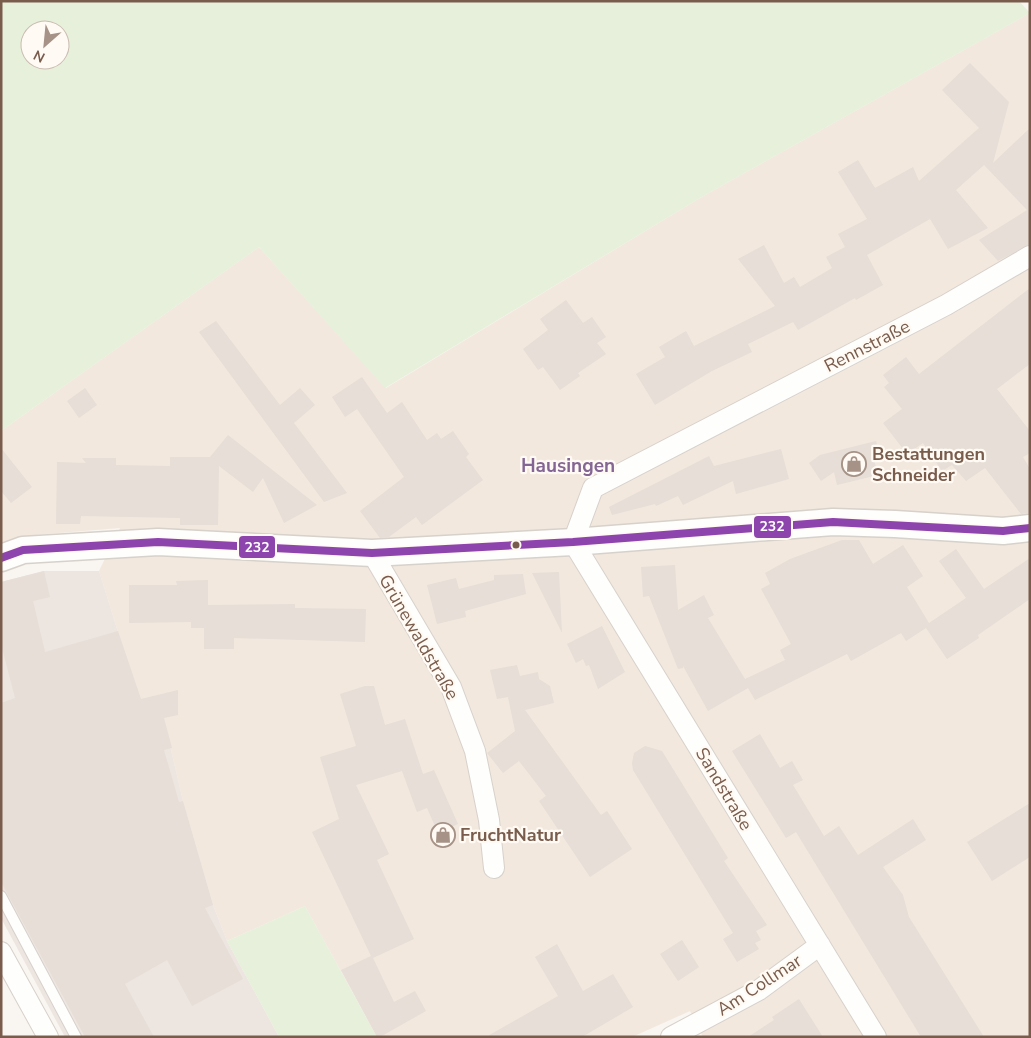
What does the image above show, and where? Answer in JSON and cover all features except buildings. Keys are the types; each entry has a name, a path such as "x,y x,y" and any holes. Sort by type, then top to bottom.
{"street":[{"name":"Rennstraße","path":"573,542 593,488 946,305 1030,256"},
{"name":"Grünewaldstraße","path":"1,558 23,550 158,542 372,553 573,542 833,522 1003,531 1030,528"},
{"name":"Sandstraße","path":"573,542 876,1037"},
{"name":"Grünewaldstraße","path":"372,553 451,687 475,751 489,820 494,868"},
{"name":"Am Collmar","path":"671,1037 759,990 820,945"},
{"path":"1,952 48,1037"}],"lane":[{"path":"1,896 76,1037"}],"shaded area":[{"path":"1030,13 1030,1037 703,1037 690,1011 632,1037 377,1037 305,906 227,941 213,905 183,801 164,720 147,725 99,571 120,528 34,535 1,544 1,431 259,247 386,388 700,198"},
{"path":"44,571 99,571 147,725 164,720 183,801 213,905 227,941 279,1037 65,1037 1,918 1,582"}],"green space":[{"path":"1,1 1019,1 1030,13 700,198 385,388 259,247 1,431"},
{"path":"305,906 377,1037 279,1037 227,941"}],"transit line":[{"name":"232","path":"1,558 23,550 158,542 372,553 573,542 833,522 1003,531 1030,528"}],"place":[{"name":"Bestattungen Schneider","path":"854,464"},
{"name":"FruchtNatur","path":"443,835"}],"district":[{"name":"Hausingen","path":"568,465"}]}
